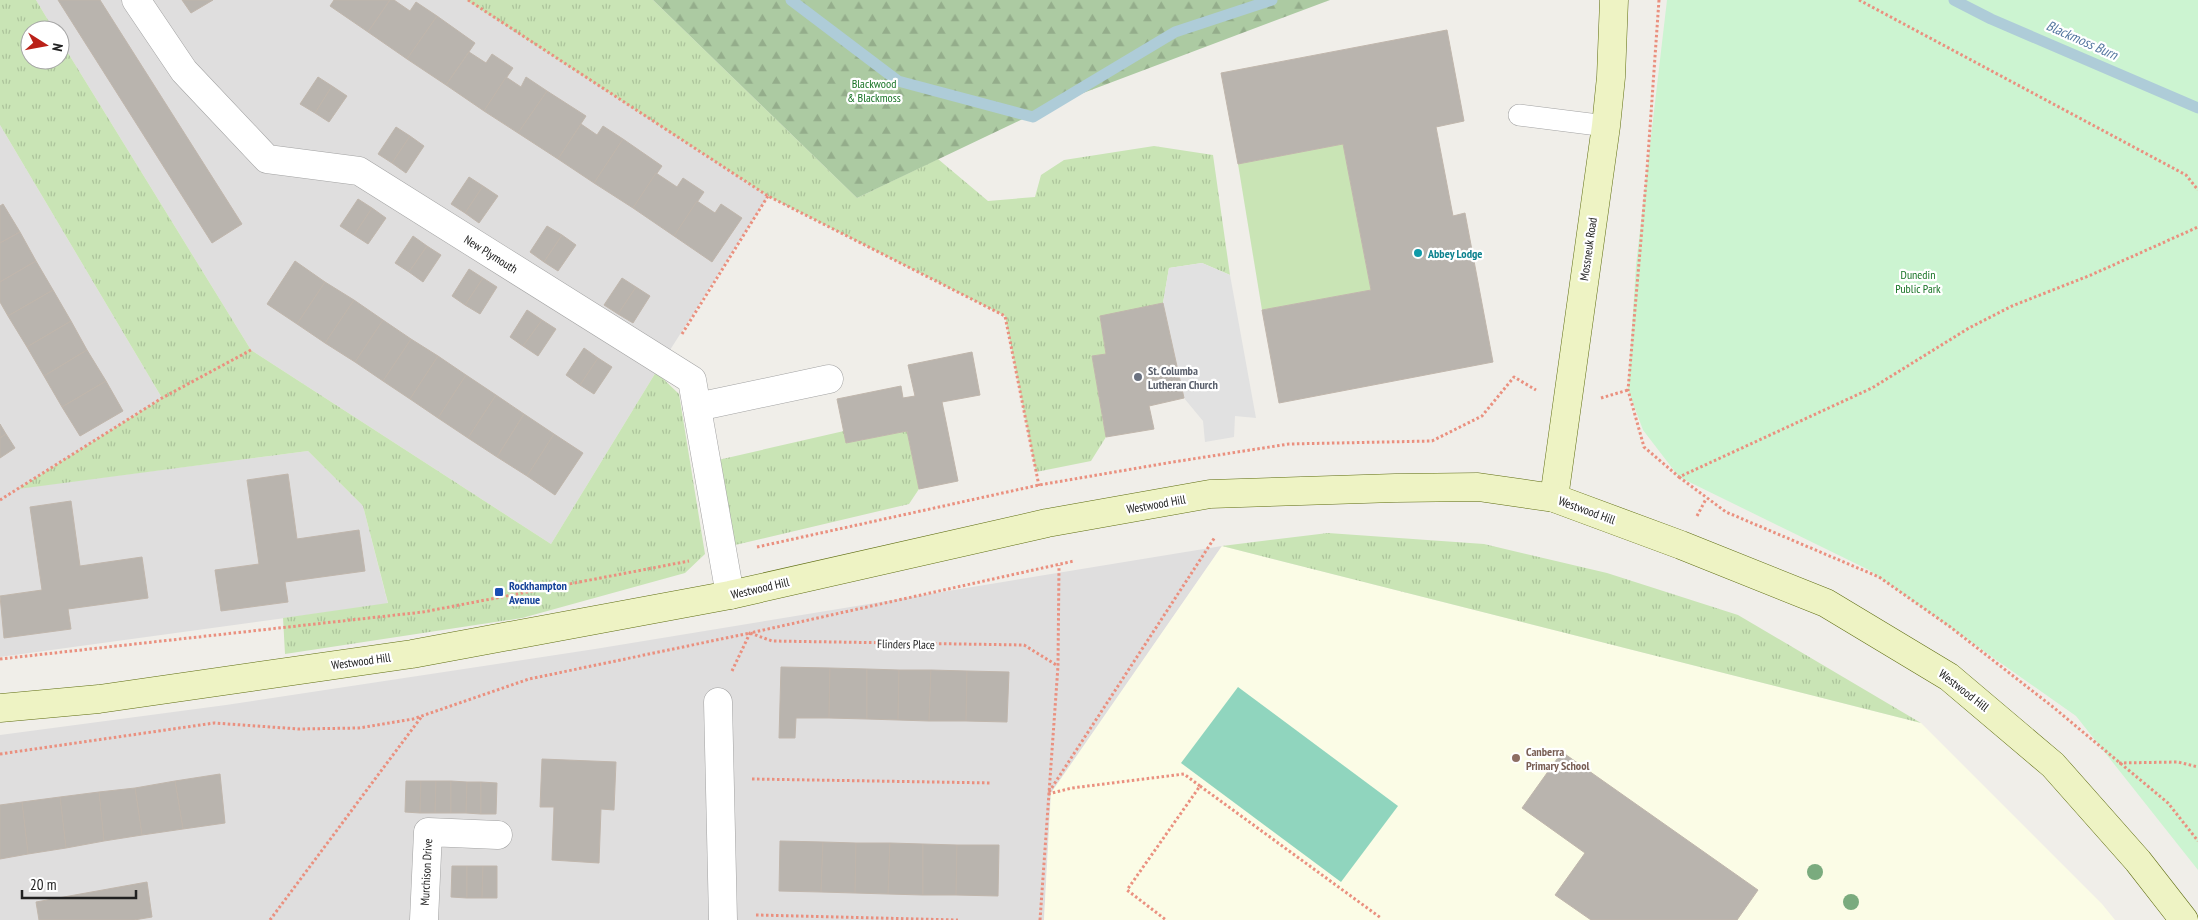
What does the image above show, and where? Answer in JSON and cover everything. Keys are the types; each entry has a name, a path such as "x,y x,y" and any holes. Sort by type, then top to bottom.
{"street":[{"name":"New Plymouth","path":"136,0 184,71 266,158 359,171 692,380 730,595"},
{"name":"Mossneuk Road","path":"1554,498 1606,126 1611,76 1614,0"},
{"path":"697,407 829,379"},
{"name":"Westwood Hill","path":"0,708 99,699 412,654 730,595 1047,523 1210,494 1396,488 1478,488 1554,498 1681,544 1826,603 1950,677 2053,765 2138,861 2184,920"},
{"path":"718,702 723,917"},
{"name":"Murchison Drive","path":"424,920 428,832 498,835"}],"lane":[{"path":"1519,115 1606,126"}],"path":[{"path":"468,0 768,196 1005,316 1047,523"},
{"path":"1659,0 1647,170 1628,390 1644,447 1679,477 1872,388 1969,328 2012,306 2091,275 2198,227"},
{"path":"1859,0 2186,175 2198,190"},
{"path":"664,362 768,196"},
{"path":"0,500 162,398 251,350"},
{"path":"0,659 423,612 723,554 1039,485 1289,444 1432,441 1482,416 1514,377 1567,407 1628,390"},
{"path":"1048,794 1215,537"},
{"path":"0,754 214,723 299,729 359,728 423,715 529,679 750,633 1074,561"},
{"path":"1040,920 1058,666 1059,565"},
{"path":"718,702 750,633"},
{"name":"Flinders Place","path":"750,633 772,641 1024,645 1058,666"},
{"path":"270,920 423,715"},
{"path":"2119,763 2178,762 2198,767"},
{"path":"1048,794 1072,788 1184,774 1381,918"},
{"path":"746,778 992,783"},
{"path":"1166,920 1127,890 1200,786"},
{"path":"723,917 958,920"}],"shaded area":[{"path":"36,0 466,0 768,196 656,372 551,544 251,350 70,56 70,20 48,20"},
{"path":"0,125 162,398 20,488 308,451 363,506 388,604 0,657"},
{"path":"1202,263 1230,275 1256,418 1235,416 1234,437 1205,442 1203,421 1184,398 1163,303 1169,268"},
{"path":"1222,546 1051,793 1044,920 0,920 0,735 226,705 595,649"},
{"name":"Canberra Primary School","path":"1222,546 1921,723 2102,904 2115,920 1044,920 1051,793"}],"green space":[{"path":"0,0 36,0 48,20 20,20 20,70 70,70 70,56 251,350 551,544 656,372 679,394 705,554 685,573 522,618 285,654 283,618 388,603 363,506 308,451 18,489 162,398 0,125"},
{"path":"466,0 653,0 857,198 938,159 988,201 1035,197 1041,175 1064,160 1154,146 1213,155 1230,275 1202,263 1169,268 1163,303 1100,317 1106,354 1092,356 1106,437 1091,461 1036,472 1005,316 768,196"},
{"name":"Blackwood & Blackmoss","path":"653,0 1330,0 1054,104 857,198"},
{"name":"Dunedin Public Park","path":"1667,0 2198,0 2198,870 2076,716 1869,570 1679,477 1643,430 1628,390 1636,265"},
{"path":"1343,144 1371,290 1262,310 1238,164"},
{"path":"844,431 846,443 907,431 919,489 909,504 735,545 718,460"},
{"path":"1328,533 1484,544 1607,573 1738,615 1921,723 1222,546"},
{"path":"1238,687 1398,806 1341,882 1181,763"}],"building":[{"path":"58,0 100,0 242,224 212,243"},
{"path":"182,0 213,0 191,13"},
{"path":"334,0 390,0 368,32 330,6"},
{"path":"390,0 394,0 410,11 416,2 437,16 407,59 368,32"},
{"path":"437,16 475,43 446,85 407,59"},
{"name":"Abbey Lodge","path":"1447,30 1464,121 1436,127 1453,216 1465,213 1493,362 1279,403 1262,310 1371,290 1343,144 1238,164 1221,73"},
{"path":"469,52 486,63 492,54 513,68 484,111 446,85"},
{"path":"318,77 332,86 315,113 300,104"},
{"path":"506,77 521,87 526,77 547,91 518,133 484,111"},
{"path":"332,86 347,96 329,122 315,113"},
{"path":"547,91 586,116 558,159 518,133"},
{"path":"581,124 597,135 603,126 623,139 594,183 558,159"},
{"path":"396,127 410,136 392,163 378,154"},
{"path":"410,136 424,146 406,173 392,163"},
{"path":"623,139 662,166 633,208 594,183"},
{"path":"656,173 677,187 683,178 704,192 674,236 633,208"},
{"path":"469,177 483,186 465,213 451,204"},
{"path":"483,186 498,196 479,223 465,213"},
{"path":"358,199 372,208 354,235 340,226"},
{"path":"697,201 715,213 721,204 742,218 712,262 674,236"},
{"path":"3,204 20,232 0,243 0,206"},
{"path":"372,208 386,218 368,244 354,235"},
{"path":"547,226 562,235 544,262 530,252"},
{"path":"20,232 36,261 0,282 0,243"},
{"path":"562,235 576,245 558,271 544,262"},
{"path":"413,236 427,246 409,272 395,263"},
{"path":"427,246 441,255 423,282 409,272"},
{"path":"36,261 53,290 8,316 0,302 0,282"},
{"path":"295,261 325,282 297,324 267,304"},
{"path":"469,269 483,278 465,305 452,296"},
{"path":"483,278 497,287 480,314 465,305"},
{"path":"622,278 636,287 618,314 604,305"},
{"path":"325,282 354,300 325,343 297,324"},
{"path":"636,287 650,296 633,323 618,314"},
{"path":"53,290 71,321 27,347 8,316"},
{"path":"354,300 383,320 355,362 325,343"},
{"name":"St. Columba Lutheran Church","path":"1163,303 1184,398 1149,406 1154,429 1106,437 1092,356 1106,354 1100,316"},
{"path":"527,310 542,320 523,346 510,337"},
{"path":"383,320 411,339 383,381 355,362"},
{"path":"542,320 556,329 538,356 523,346"},
{"path":"71,321 87,350 44,376 27,347"},
{"path":"411,339 438,356 410,399 383,381"},
{"path":"584,348 598,358 580,385 566,375"},
{"path":"87,350 106,381 62,407 44,376"},
{"path":"972,352 980,395 942,402 958,481 919,489 907,431 846,443 837,399 901,386 903,398 915,396 908,365"},
{"path":"438,356 466,375 438,418 410,399"},
{"path":"598,358 612,367 594,394 580,385"},
{"path":"466,375 496,395 468,438 438,418"},
{"path":"106,381 123,411 80,436 62,407"},
{"path":"496,395 524,414 497,457 468,438"},
{"path":"524,414 554,434 527,476 497,457"},
{"path":"0,424 6,434 0,438"},
{"path":"6,434 15,448 0,458 0,438"},
{"path":"554,434 583,453 555,495 527,476"},
{"path":"288,474 297,539 359,530 365,571 285,582 288,602 221,611 215,570 259,564 247,480"},
{"path":"71,501 80,566 142,557 148,598 68,609 71,629 4,638 0,596 42,590 30,507"},
{"path":"781,667 830,668 829,718 796,718 795,738 779,738"},
{"path":"830,668 867,669 867,719 829,718"},
{"path":"867,669 899,670 898,720 867,719"},
{"path":"899,670 931,670 929,721 898,720"},
{"path":"931,670 967,671 966,721 929,721"},
{"path":"967,671 1009,672 1007,722 966,721"},
{"path":"1562,752 1758,890 1737,920 1591,920 1555,895 1585,853 1522,808"},
{"path":"542,759 616,762 614,810 601,809 599,863 552,860 554,807 540,807"},
{"path":"220,774 225,823 183,829 175,781"},
{"path":"175,781 183,829 142,835 135,788"},
{"path":"406,781 421,781 420,813 405,812"},
{"path":"421,781 436,781 435,813 420,813"},
{"path":"436,781 451,781 451,813 435,813"},
{"path":"451,781 467,782 466,813 451,813"},
{"path":"467,782 481,782 481,814 466,813"},
{"path":"481,782 497,783 496,814 481,814"},
{"path":"135,788 142,835 104,841 99,792"},
{"path":"99,792 104,841 66,848 60,797"},
{"path":"60,797 66,848 28,854 22,802"},
{"path":"22,802 28,854 0,859 0,805"},
{"path":"780,841 823,842 821,892 779,891"},
{"path":"823,842 856,843 855,893 821,892"},
{"path":"856,843 890,843 888,894 855,893"},
{"path":"890,843 923,844 923,895 888,894"},
{"path":"923,844 957,845 956,895 923,895"},
{"path":"957,845 999,845 998,896 956,895"},
{"path":"452,866 467,866 467,898 451,897"},
{"path":"467,866 483,866 482,898 467,898"},
{"path":"483,866 497,866 497,898 482,898"},
{"path":"147,882 152,917 134,920 39,920 36,902"}],"waterway":[{"path":"791,0 898,81 1033,117 1175,32 1272,0"},
{"name":"Blackmoss Burn","path":"1954,0 1991,19 2198,108"}],"place":[{"name":"Abbey Lodge","path":"1418,253"},
{"name":"St. Columba Lutheran Church","path":"1138,377"},
{"name":"Rockhampton Avenue","path":"499,592"},
{"name":"Canberra Primary School","path":"1516,758"}]}
